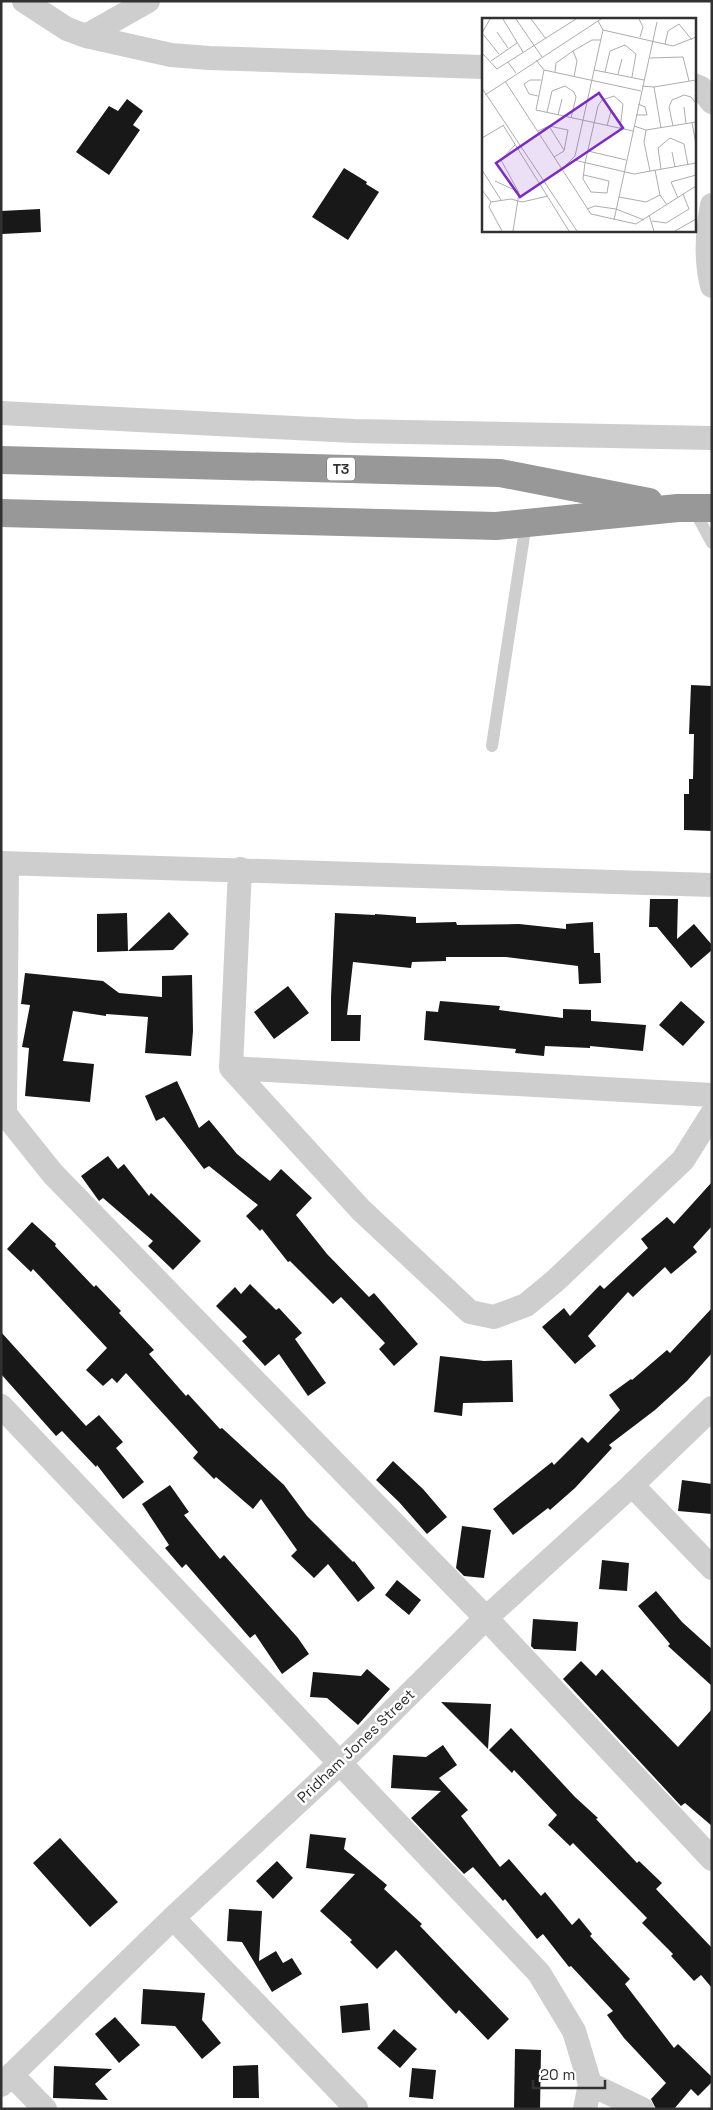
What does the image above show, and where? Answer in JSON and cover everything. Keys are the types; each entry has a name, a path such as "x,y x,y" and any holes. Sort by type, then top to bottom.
{"highway":[{"name":"T3","path":"1,460 500,473 694,508"},
{"path":"1,512 496,526 694,508"}],"street":[{"path":"24,1 67,29 86,36 171,55 209,58 482,67"},
{"path":"86,36 148,1"},
{"path":"696,86 701,88 712,102"},
{"path":"712,205 706,234 708,273 712,286"},
{"path":"1,413 354,430 712,438"},
{"path":"712,885 489,880 240,869 4,864 3,1116 53,1174 486,1618 712,1859"},
{"path":"240,869 231,1068 361,1210 470,1312 494,1317 526,1305 556,1281 683,1160 712,1114"},
{"path":"231,1068 712,1095"},
{"path":"1,1406 539,1973 574,2031 590,2084 585,2109"},
{"name":"Pridham Jones Street","path":"7,2080 173,1918 339,1764 486,1618 632,1485 712,1408"},
{"path":"632,1485 712,1568"},
{"path":"173,1918 356,2108"},
{"path":"7,2080 45,2109"},
{"path":"590,2084 642,2109"}],"lane":[{"path":"694,508 712,543"},
{"path":"492,746 526,523"}],"building":[{"path":"127,99 143,111 133,125 140,130 109,175 76,152 109,106 118,111"},
{"path":"344,168 379,192 348,240 312,217"},
{"path":"40,209 41,232 2,234 1,211"},
{"path":"691,685 712,686 712,831 684,830 684,794 689,794 689,779 693,779 694,734 689,734"},
{"path":"650,899 678,899 677,939 694,924 712,945 712,950 691,968 657,927 649,927"},
{"path":"169,912 189,934 173,950 128,951"},
{"path":"127,913 128,951 97,952 97,914"},
{"path":"335,913 416,917 416,923 456,922 457,925 519,924 566,929 566,924 593,922 594,953 600,953 601,983 579,984 578,966 506,957 446,957 446,961 412,962 411,968 353,962 347,1015 361,1015 360,1041 331,1041"},
{"path":"25,973 103,981 119,993 162,997 162,976 192,975 193,1031 191,1056 145,1053 148,1017 106,1014 106,1016 73,1011 63,1061 94,1064 90,1102 25,1096 29,1048 22,1047 30,1005 21,1004"},
{"path":"288,986 309,1013 274,1039 254,1012"},
{"path":"440,1001 500,1006 499,1010 563,1018 563,1009 591,1010 591,1021 646,1025 643,1051 590,1046 590,1048 545,1046 544,1056 515,1053 516,1049 424,1040 426,1011 438,1012"},
{"path":"681,1001 705,1022 683,1046 659,1025"},
{"path":"177,1081 199,1128 209,1120 237,1154 270,1181 281,1169 312,1198 296,1215 327,1254 369,1297 374,1293 418,1344 394,1366 379,1349 385,1343 341,1297 333,1304 290,1261 288,1262 262,1229 260,1231 246,1216 258,1205 209,1166 204,1169 164,1117 156,1121 145,1096"},
{"path":"108,1156 118,1169 124,1164 149,1196 151,1193 201,1241 173,1270 148,1246 153,1241 103,1198 99,1201 81,1176"},
{"path":"712,1182 712,1226 693,1247 697,1252 671,1274 665,1267 633,1297 628,1292 588,1336 596,1346 575,1364 542,1327 564,1308 570,1316 600,1285 604,1289 648,1248 641,1239 667,1217 674,1224"},
{"path":"32,1222 56,1244 55,1246 94,1287 96,1285 121,1311 119,1313 154,1350 149,1354 186,1396 188,1394 220,1429 222,1428 284,1485 307,1516 354,1561 375,1588 358,1602 328,1564 314,1578 291,1556 297,1550 261,1499 253,1509 216,1477 214,1479 193,1458 198,1452 126,1373 117,1383 112,1378 103,1386 86,1370 107,1348 33,1269 31,1272 7,1249"},
{"path":"250,1284 276,1310 279,1308 302,1333 295,1339 326,1383 308,1396 279,1354 265,1366 242,1341 247,1337 216,1306 235,1287 241,1294"},
{"path":"712,1308 712,1353 687,1381 655,1410 609,1445 612,1448 575,1488 550,1510 548,1508 513,1535 493,1509 552,1462 554,1465 582,1437 588,1443 620,1410 609,1395 632,1380 667,1350 670,1353"},
{"path":"1,1332 86,1426 99,1415 123,1442 116,1448 144,1482 123,1499 97,1465 96,1467 62,1431 56,1436 1,1374"},
{"path":"440,1356 484,1361 512,1360 513,1402 463,1403 462,1416 434,1412"},
{"path":"393,1461 423,1489 447,1517 427,1534 399,1502 376,1480"},
{"path":"682,1480 712,1484 712,1514 678,1511"},
{"path":"170,1485 189,1512 184,1515 220,1559 224,1555 298,1638 309,1654 282,1674 255,1634 250,1638 186,1564 182,1568 165,1548 169,1545 142,1504"},
{"path":"462,1526 491,1530 484,1578 464,1576 456,1568"},
{"path":"602,1560 629,1563 627,1591 599,1589"},
{"path":"397,1580 421,1600 409,1615 385,1595"},
{"path":"656,1591 682,1622 712,1649 712,1686 668,1646 670,1644 638,1606"},
{"path":"533,1619 578,1622 576,1651 534,1649 531,1646"},
{"path":"581,1661 596,1676 602,1669 678,1747 712,1709 712,1826 685,1803 681,1806 563,1679"},
{"path":"367,1669 390,1689 358,1725 327,1698 310,1697 313,1672 361,1676"},
{"path":"441,1702 491,1704 488,1749"},
{"path":"511,1728 575,1797 598,1818 596,1819 637,1863 639,1861 662,1883 656,1889 712,1948 712,1988 701,1975 694,1981 671,1956 673,1954 642,1923 647,1918 573,1843 570,1846 548,1825 557,1815 514,1770 512,1773 489,1750"},
{"path":"443,1745 457,1765 439,1778 468,1810 461,1816 500,1867 509,1859 541,1896 545,1892 572,1925 579,1918 592,1934 590,1936 630,1979 625,1984 674,2048 678,2044 712,2077 712,2082 698,2096 691,2089 674,2109 656,2109 651,2099 666,2083 624,2038 607,2015 613,2011 571,1966 569,1967 543,1934 537,1939 505,1899 503,1901 473,1867 464,1874 411,1818 441,1791 391,1788 393,1755 426,1757"},
{"path":"310,1834 346,1838 344,1849 387,1885 384,1889 422,1924 420,1926 509,2019 488,2040 459,2010 456,2014 396,1950 377,1969 350,1942 352,1940 320,1911 355,1874 306,1868"},
{"path":"60,1838 118,1902 90,1927 33,1863"},
{"path":"277,1861 293,1878 273,1899 256,1881"},
{"path":"229,1909 262,1911 259,1961 276,1951 283,1963 292,1958 302,1974 272,1992 242,1942 227,1941"},
{"path":"143,1989 205,1993 202,2020 221,2043 202,2059 175,2026 141,2024"},
{"path":"368,2003 370,2030 342,2033 340,2006"},
{"path":"115,2017 140,2045 119,2063 95,2034"},
{"path":"394,2029 417,2049 400,2068 377,2048"},
{"path":"515,2049 541,2050 540,2109 514,2109"},
{"path":"258,2065 259,2098 233,2098 233,2066"},
{"path":"54,2066 112,2069 95,2084 108,2100 53,2098"},
{"path":"412,2068 436,2070 433,2099 409,2097"}]}
